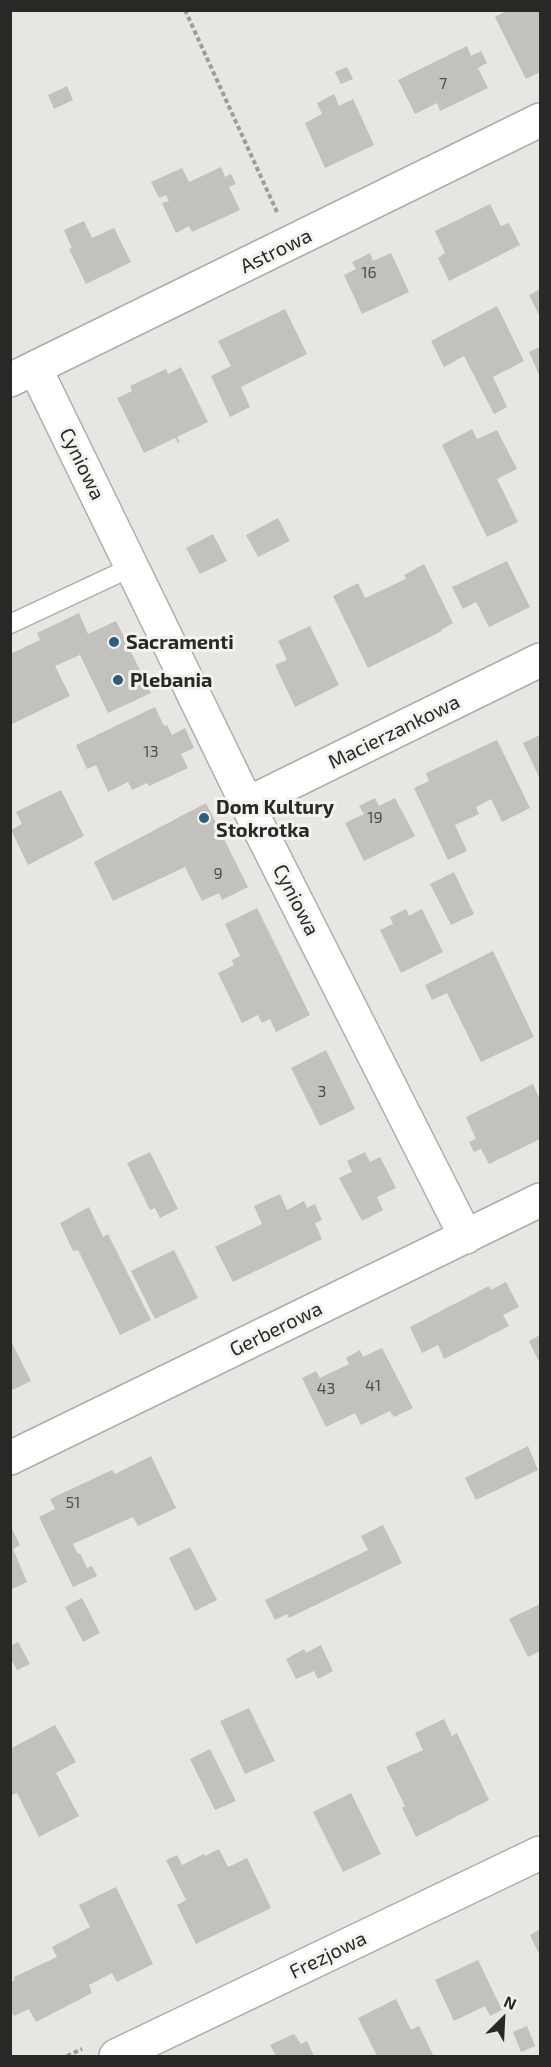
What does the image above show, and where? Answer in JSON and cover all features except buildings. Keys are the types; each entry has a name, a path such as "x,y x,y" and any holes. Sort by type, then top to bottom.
{"street":[{"name":"Astrowa","path":"23,374 540,120"},
{"name":"Cyniowa","path":"23,374 132,567 247,804 466,1237"},
{"name":"Macierzankowa","path":"247,804 540,660"},
{"name":"Gerberowa","path":"10,1458 540,1200"},
{"name":"Frezjowa","path":"116,2056 176,2044 540,1853"}],"lane":[{"path":"10,624 132,567"}],"path":[{"path":"185,10 291,243"}],"place":[{"name":"Sacramenti","path":"114,642"},
{"name":"Plebania","path":"118,680"},
{"name":"Dom Kultury Stokrotka","path":"204,818"}]}
